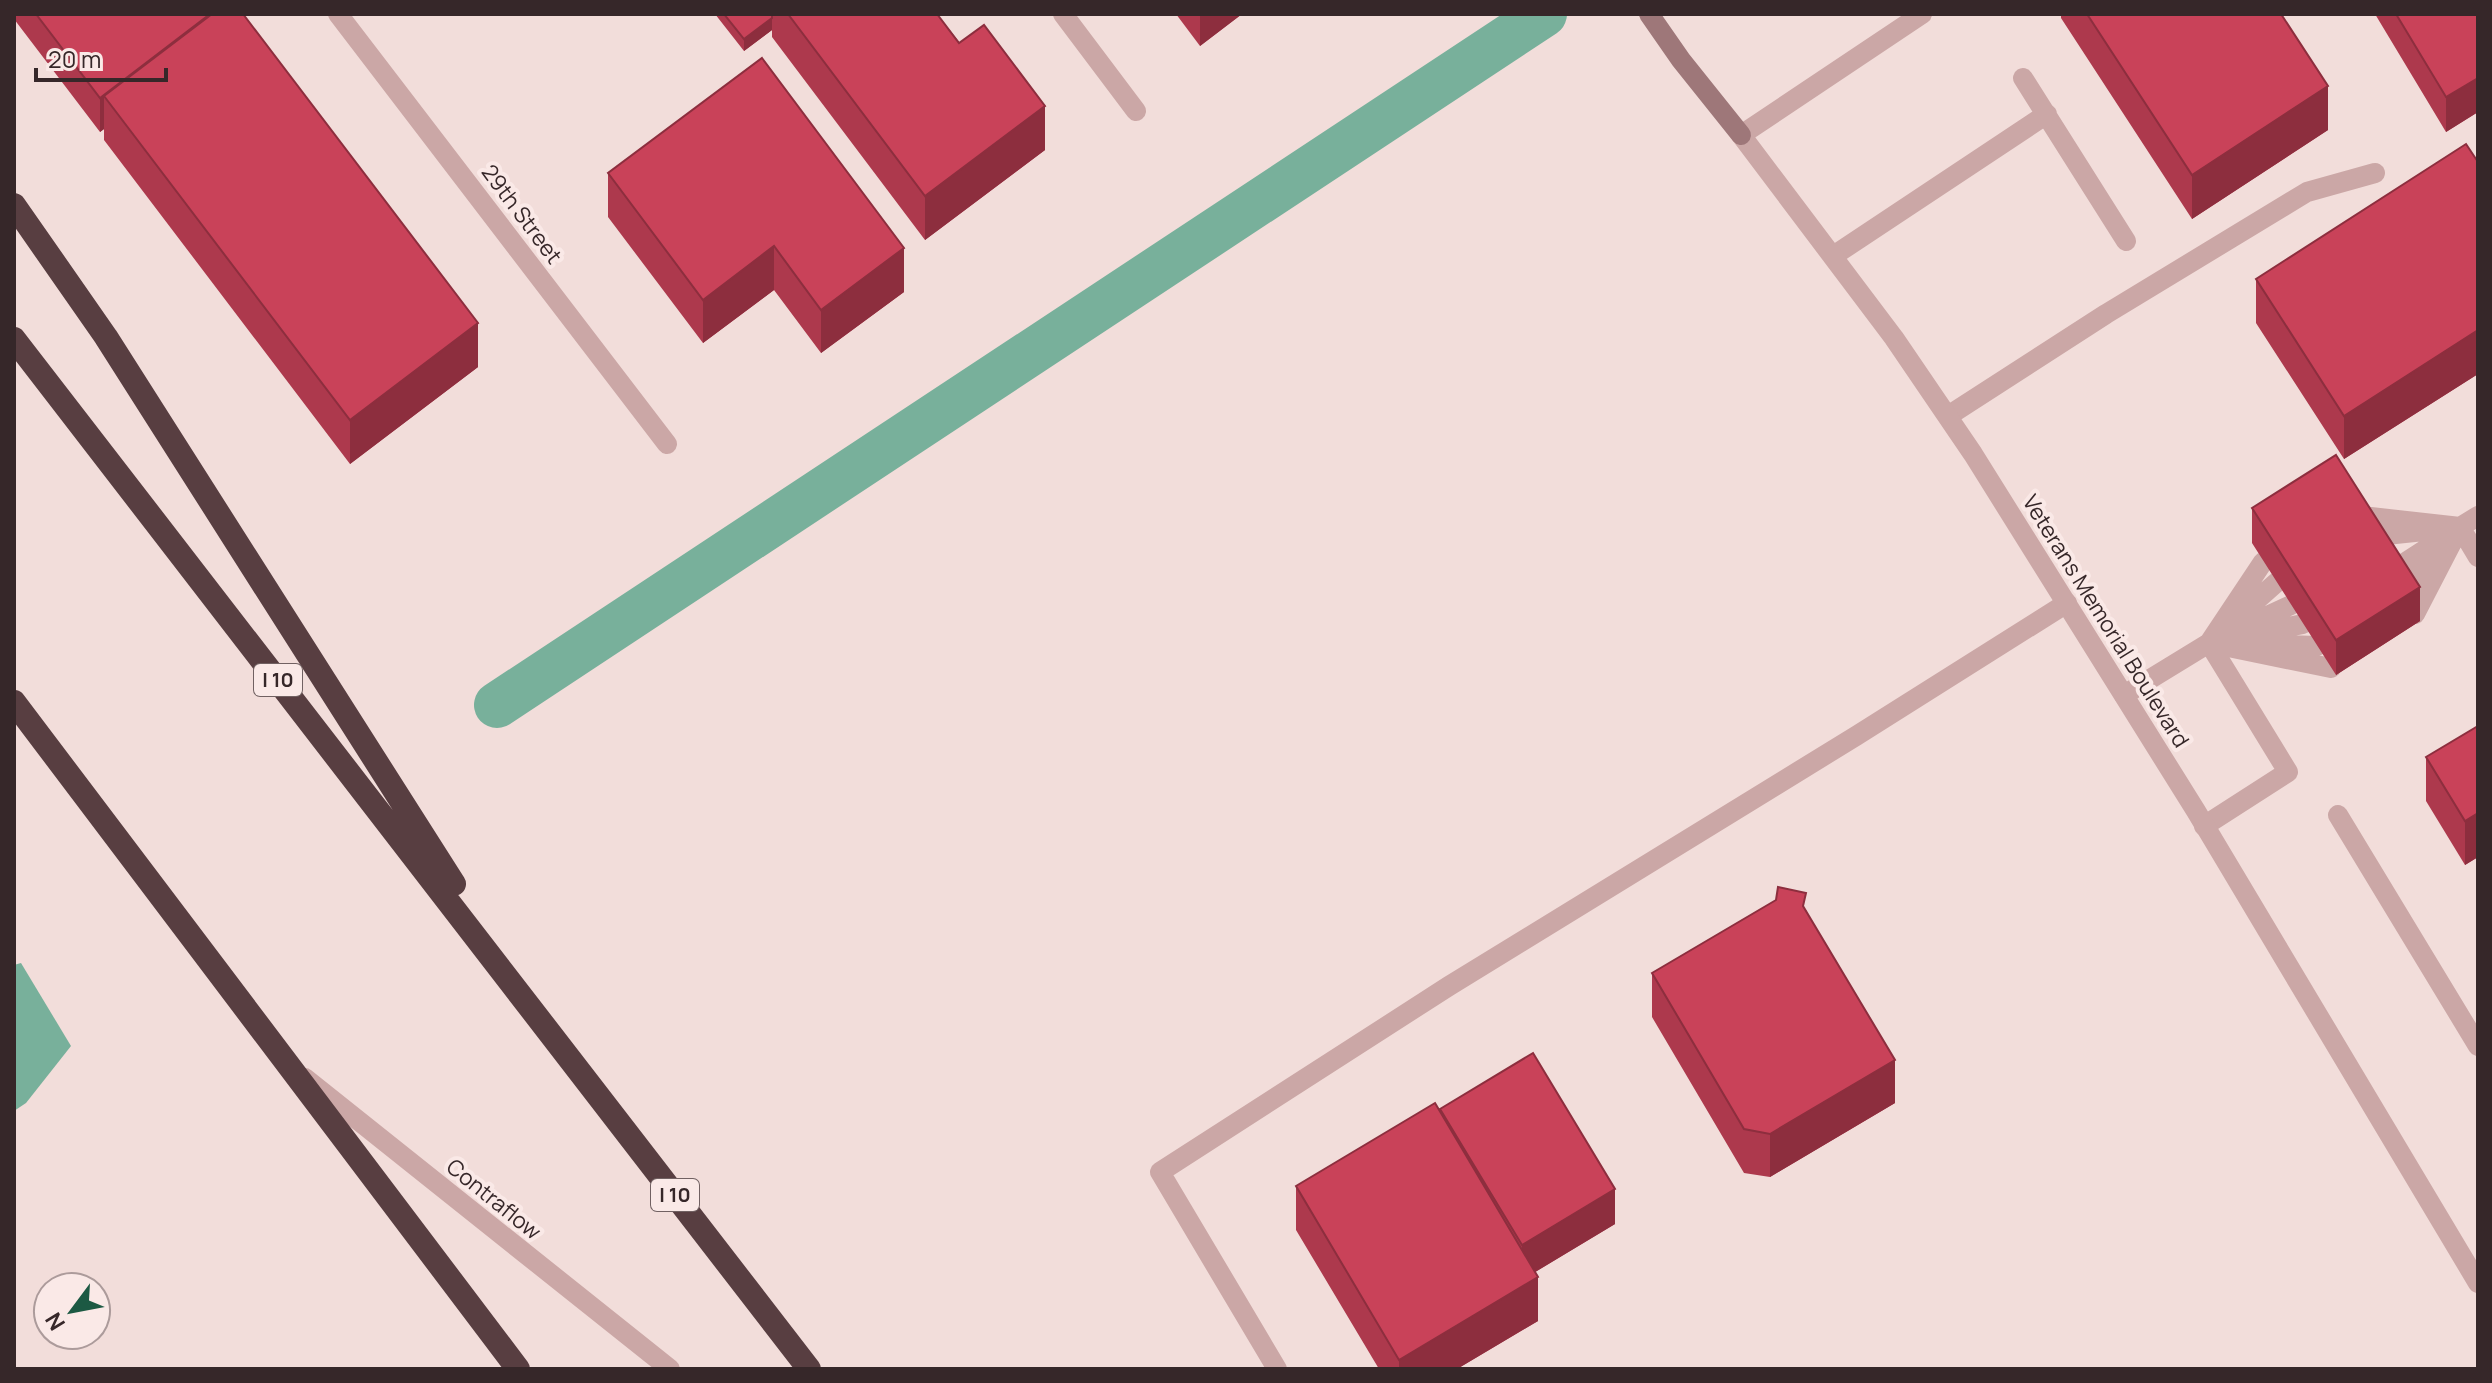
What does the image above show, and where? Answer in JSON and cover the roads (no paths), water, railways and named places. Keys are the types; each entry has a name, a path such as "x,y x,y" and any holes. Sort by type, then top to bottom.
{"highway":[{"path":"14,205 106,337 542,1021"},
{"name":"I 10","path":"14,339 809,1369"},
{"path":"14,702 518,1369"}],"street":[{"name":"29th Street","path":"338,14 667,444"},
{"path":"1063,14 1136,111"},
{"name":"Veterans Memorial Boulevard","path":"1649,14 1894,338 1948,416 2124,695 2478,1283"},
{"path":"1741,135 1922,14"},
{"path":"2023,78 2126,241"},
{"path":"1833,256 2047,114"},
{"path":"1948,416 2106,314 2307,192 2375,173"},
{"path":"2353,515 2469,522"},
{"path":"2367,537 2469,522"},
{"path":"2469,522 2478,557"},
{"path":"2384,564 2469,522"},
{"path":"2402,592 2469,522"},
{"path":"2415,614 2469,522"},
{"path":"2209,643 2263,562"},
{"path":"2209,643 2277,582"},
{"path":"1277,1369 1160,1172 1449,986 1712,826 2067,603"},
{"path":"2124,695 2209,643 2291,605"},
{"path":"2209,643 2303,624"},
{"path":"2209,643 2317,646"},
{"path":"2209,643 2331,668"},
{"path":"2204,826 2288,772 2209,643"},
{"path":"2338,815 2478,1046"},
{"name":"Contraflow","path":"289,1066 670,1369"}],"waterway":[{"path":"497,705 1544,14"}]}
